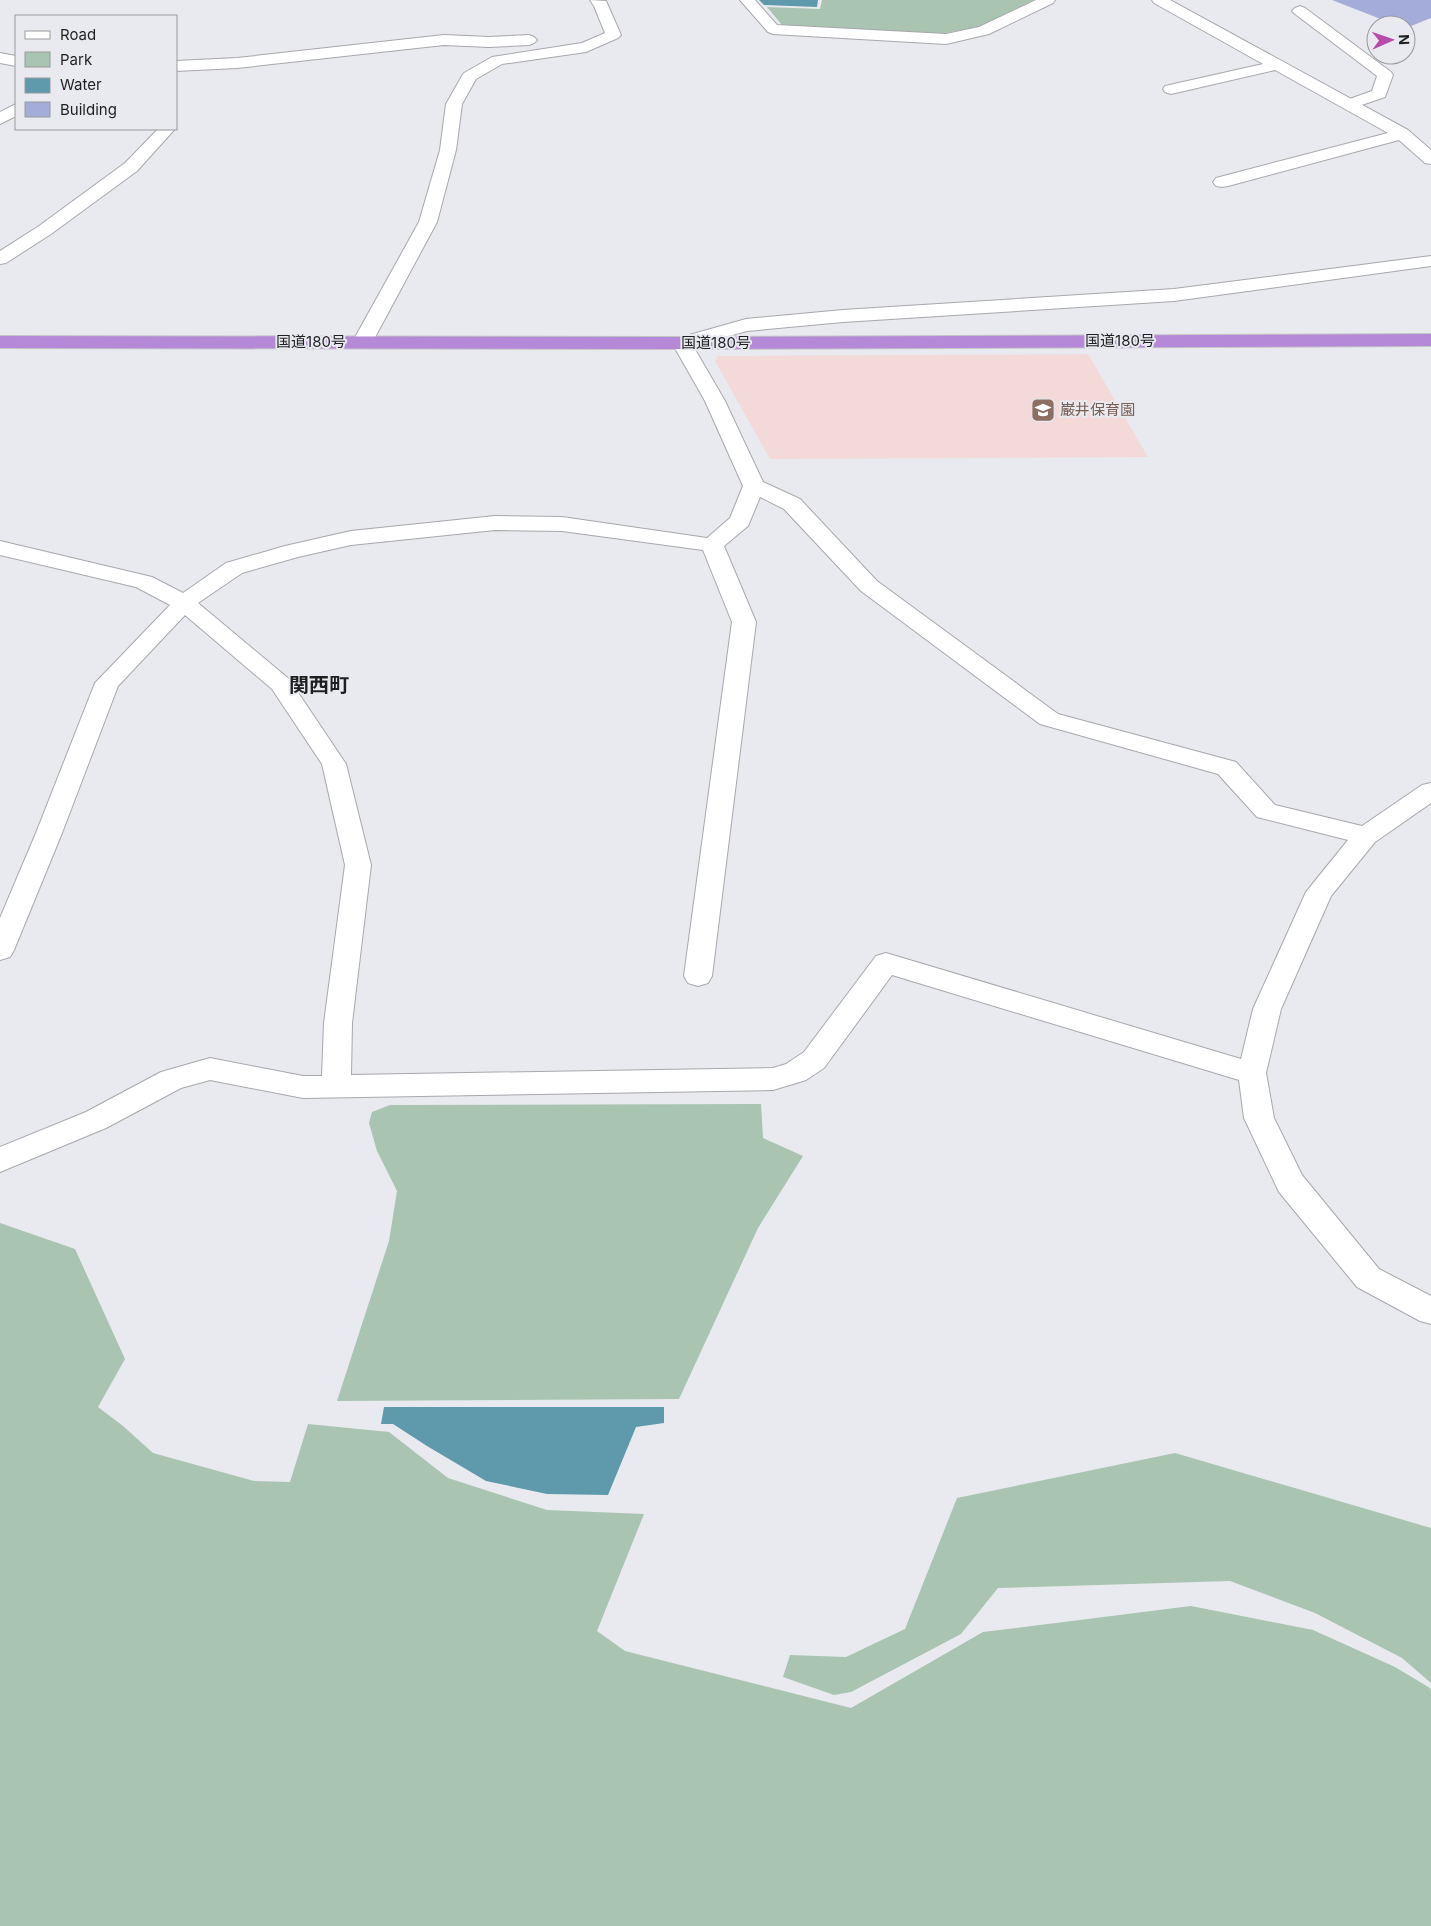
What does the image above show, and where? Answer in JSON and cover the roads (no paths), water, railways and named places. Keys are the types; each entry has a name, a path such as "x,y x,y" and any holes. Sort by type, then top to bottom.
{"highway":[{"name":"国道180号","path":"0,342 682,344 1431,340"}],"street":[{"path":"597,0 602,4 613,35"},
{"path":"747,0 773,29 946,39 984,31 1048,0"},
{"path":"1159,0 1402,134 1431,159"},
{"path":"1300,11 1385,75 1379,94 1350,104"},
{"path":"178,66 237,63 444,40 489,42 613,35"},
{"path":"363,342 368,329 405,267 428,222 448,150 454,104 470,76 498,60 586,47 613,35"},
{"path":"0,58 15,60"},
{"path":"1171,90 1276,65"},
{"path":"0,119 15,110"},
{"path":"0,259 45,230 131,167 166,130"},
{"path":"1222,182 1402,134"},
{"path":"1366,836 1266,811 1227,768 1049,719 869,586 792,504 754,486 715,401 682,344 746,325 843,316 1174,295 1431,261"},
{"path":"0,950 49,833 106,683 184,603 234,568 293,551 351,538 495,523 562,524 712,545 740,520 754,486"},
{"path":"698,976 744,622 712,545"},
{"path":"0,548 144,582 184,603 281,684 334,764 358,865 338,1022 336,1086"},
{"path":"1431,791 1366,836 1319,892 1267,1009 1252,1073 1258,1118 1290,1183 1368,1278 1431,1311"},
{"path":"0,1160 96,1120 171,1080 210,1070 303,1086 773,1079 796,1072 814,1060 886,963 1252,1073"}],"water":[{"path":"759,0 818,0 817,7 764,5"},
{"path":"384,1407 664,1407 664,1423 636,1427 608,1495 547,1494 486,1481 393,1424 381,1424"}],"place":[{"name":"巌井保育園","path":"1043,410"}],"district":[{"name":"関西町","path":"319,685"}]}
